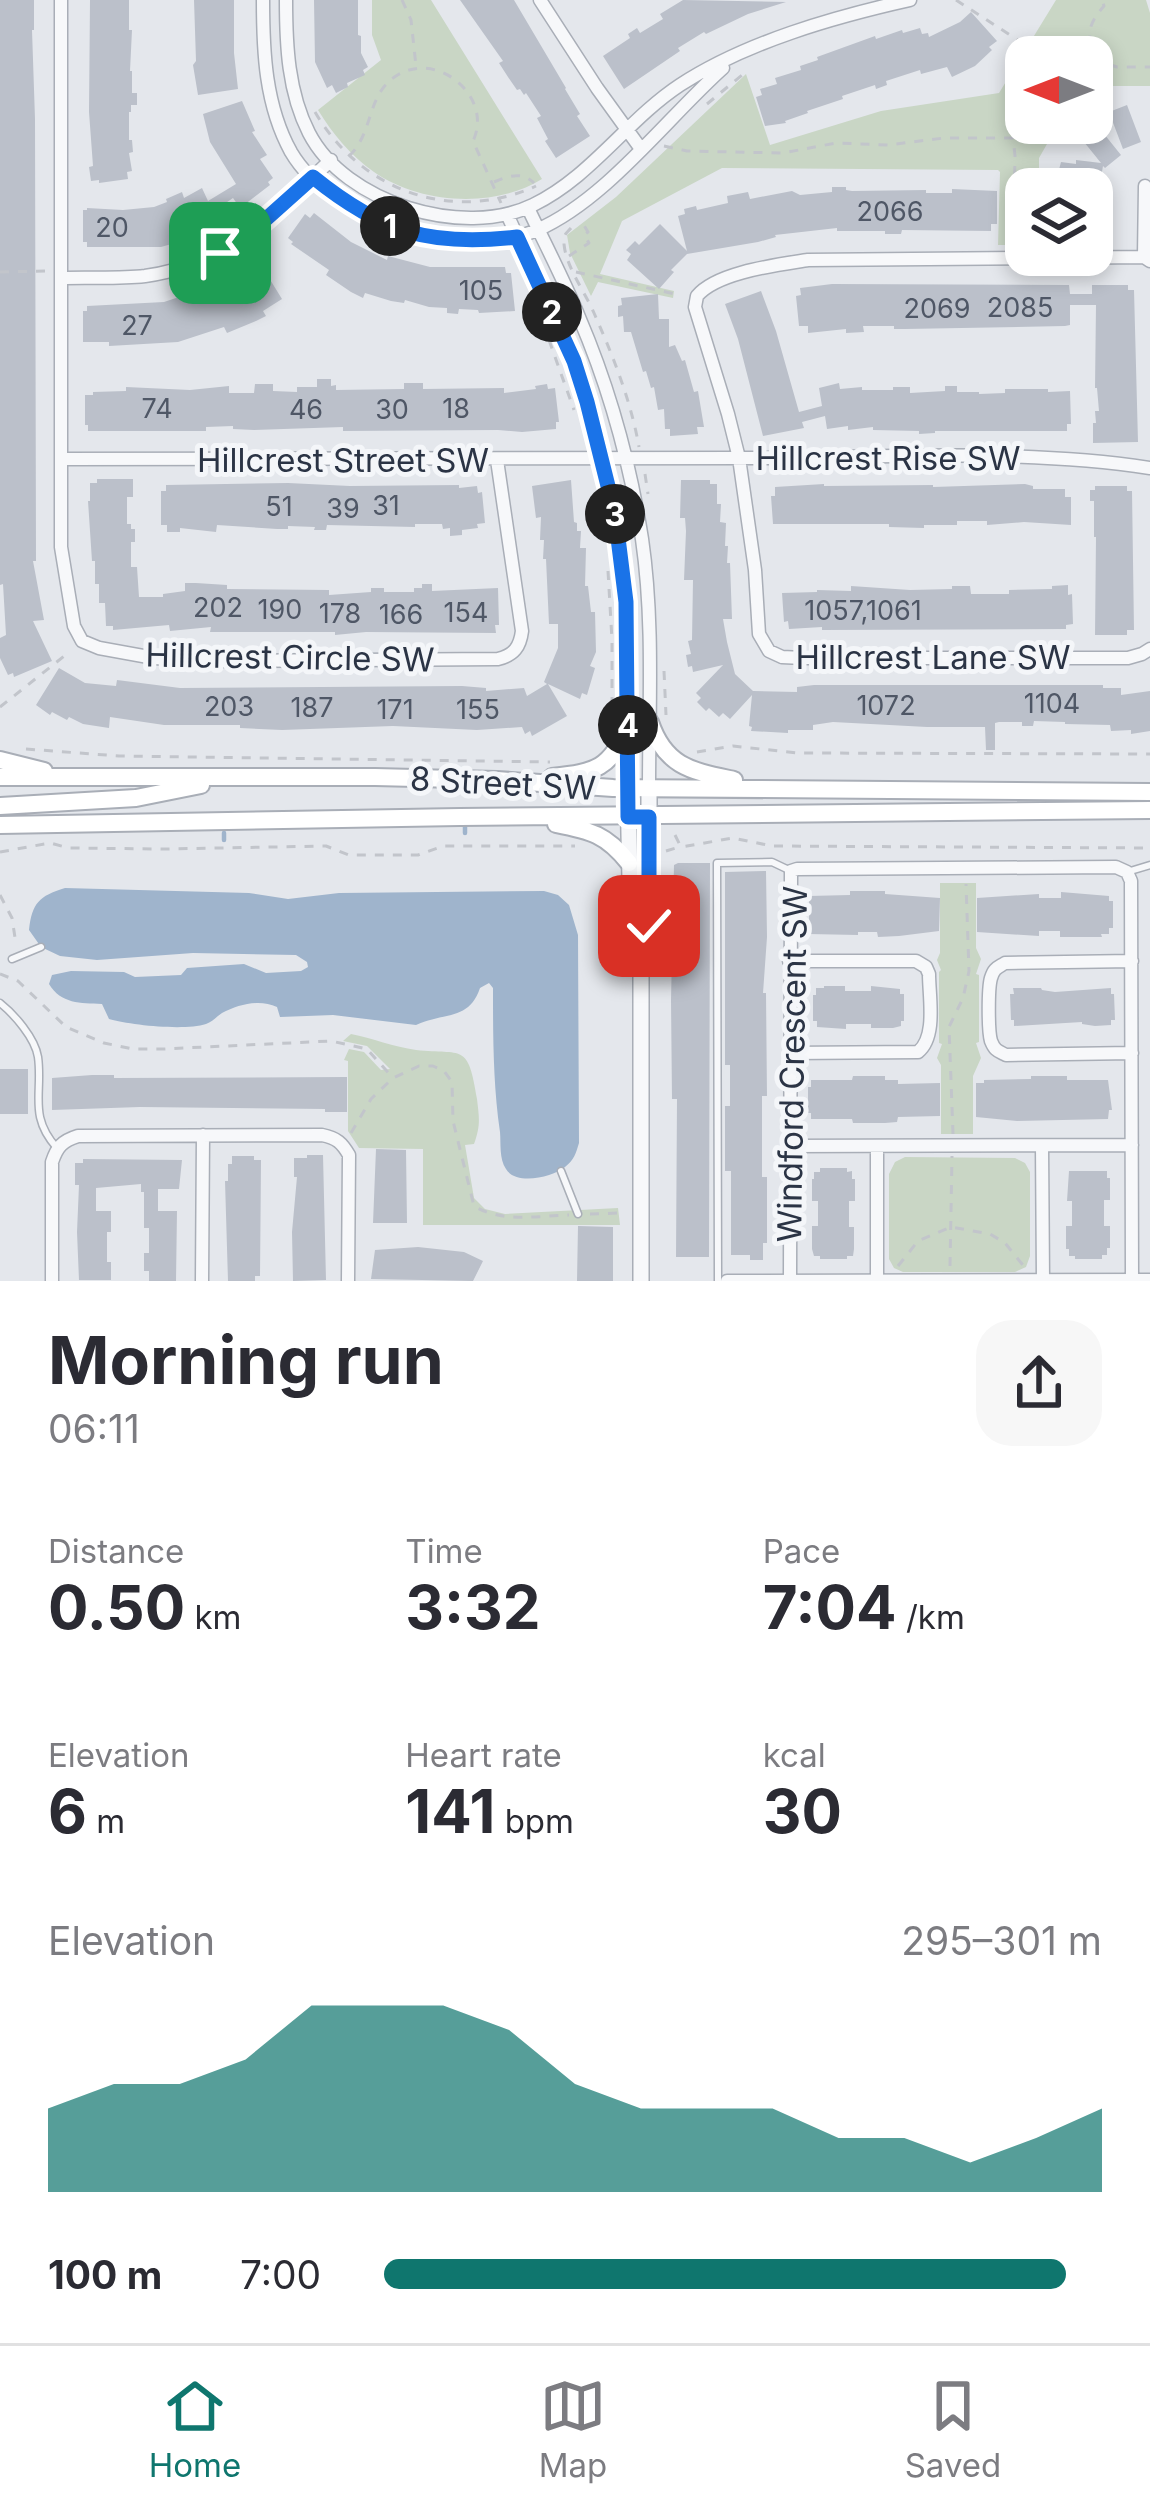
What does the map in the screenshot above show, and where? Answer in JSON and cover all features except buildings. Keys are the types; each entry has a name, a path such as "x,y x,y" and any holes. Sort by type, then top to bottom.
{"main road":[{"path":"658,721 660,748 676,762 705,774 770,788"},
{"path":"497,780 594,770 617,751 628,727"},
{"path":"0,760 68,777"},
{"name":"8 Street SW","path":"0,777 1150,792"},
{"path":"0,806 136,798 243,777"},
{"name":"8 Street SW","path":"3,826 1150,810"},
{"path":"514,816 597,833 629,863"}],"street":[{"name":"Hillcrest Circle SW","path":"61,0 55,274 61,547 78,636 99,648 205,662 509,656 520,644 522,631 497,460"},
{"path":"263,0 268,84 292,152 313,177 356,209 423,237 479,240 538,230 599,189 738,56"},
{"path":"286,0 286,58 312,139 348,177 395,205 445,217 502,206 528,208 572,182 626,129 682,84 821,23 910,0"},
{"path":"541,0 641,148"},
{"path":"55,274 140,277 190,266 247,236 331,160"},
{"path":"739,458 695,307 697,296 714,282 808,260 1147,259 1145,186"},
{"path":"502,206 574,361 602,458 621,552 627,637 631,926 641,948"},
{"path":"528,208 587,337 626,458 642,544 658,721 649,788 649,926 641,948 640,1281"},
{"name":"Hillcrest Street SW","path":"61,459 626,458"},
{"name":"Hillcrest Rise SW","path":"626,458 1055,458 1150,467"},
{"name":"Hillcrest Lane SW","path":"739,458 759,634 769,652 803,658 1129,658 1150,649"},
{"name":"Windford Crescent SW","path":"790,1281 790,872 797,868 1116,867 1127,872"},
{"path":"1127,872 1132,961 1132,1280"},
{"path":"789,961 916,961 929,974 929,1036 919,1052 790,1053"},
{"path":"1132,961 1005,963 992,975 990,1000 992,1044 1006,1055 1132,1053"},
{"path":"202,1135 202,1281"},
{"path":"52,1281 52,1162 57,1148 78,1136 202,1135 322,1135 342,1144 349,1155 348,1281"},
{"path":"790,1146 1132,1145"},
{"path":"877,1281 878,1146"},
{"path":"1038,1280 1042,1146"},
{"path":"727,1281 1150,1280"}],"lane":[{"path":"718,1281 717,862 772,862 790,872"},
{"path":"1127,872 1150,866"},
{"path":"12,959 41,947"},
{"path":"0,1003 38,1052 38,1114 46,1136 57,1148"},
{"path":"561,1172 578,1214"}],"path":[{"path":"402,0 411,20 416,68"},
{"path":"956,0 1012,36"},
{"path":"1090,36 1092,20 1104,6 1102,0"},
{"path":"1113,65 1150,67"},
{"path":"349,156 364,137 378,93 391,79 416,68 448,75 469,92 477,107 472,141 502,206"},
{"path":"697,113 742,75"},
{"path":"315,112 349,156 379,179 409,192 441,201 502,206 536,186"},
{"path":"663,146 783,153 836,143 1005,138"},
{"path":"492,183 515,175 531,179 538,192"},
{"path":"568,257 589,243 580,221 565,233 568,257 617,370 638,442"},
{"path":"557,235 565,239"},
{"path":"575,271 675,295"},
{"path":"0,272 55,274"},
{"path":"545,332 575,414"},
{"path":"646,475 649,495"},
{"path":"608,569 612,738"},
{"path":"0,707 68,653"},
{"path":"658,721 664,664"},
{"path":"693,753 733,746 797,753 1150,754"},
{"path":"18,748 119,756 549,762"},
{"path":"674,835 681,847"},
{"path":"666,851 733,838 772,846 1150,848"},
{"path":"0,852 50,843 69,848 139,849 326,846 350,855 418,855 443,846 573,846"},
{"path":"949,1280 949,1027 969,971 966,868"},
{"path":"0,895 15,932 12,959"},
{"path":"0,974 18,981 67,1027 104,1043 163,1049 331,1041 367,1049 393,1078"},
{"path":"342,1144 371,1099 393,1078 419,1066 434,1066 448,1076 454,1097 453,1121 474,1206 502,1216 620,1213"},
{"path":"886,1280 918,1241 951,1227 990,1234 1005,1243 1038,1280"}],"green space":[{"path":"372,0 431,0 542,179 502,195 435,196 392,183 350,151 318,110 381,60 372,35"},
{"path":"1056,0 1146,0 1150,86 1113,86 1113,36 1034,36"},
{"path":"746,74 770,145 881,111 999,93 1005,83 1005,144 1047,144 1039,168 1005,168 1005,245 998,245 998,170 722,168 622,221 600,274 674,291 673,298 598,282 591,296 570,253 567,235 616,197"},
{"path":"940,883 976,883 976,948 981,959 976,974 976,1043 981,1058 973,1076 973,1134 941,1134 941,1065 937,1058 942,1044 937,960"},
{"path":"351,1034 408,1049 454,1053 466,1060 479,1121 474,1144 465,1145 474,1198 485,1209 505,1214 618,1208 620,1225 423,1225 423,1149 359,1148 348,1131 348,1061 344,1060 349,1049 364,1052 381,1070 390,1069 367,1046 343,1041"},
{"path":"905,1157 1015,1158 1025,1163 1030,1172 1026,1267 1015,1272 903,1272 894,1268 889,1259 889,1174 895,1162"}],"water":[{"path":"65,888 249,893 288,899 339,893 544,891 558,895 569,905 578,935 579,1143 574,1156 559,1171 544,1177 518,1177 504,1165 489,983 462,1011 416,1025 333,1015 280,1017 277,1007 257,1003 235,1007 196,1026 109,1019 102,1004 59,995 49,984 52,975 71,971 124,972 135,977 181,975 187,968 244,964 266,973 301,971 308,967 307,962 296,955 193,953 97,960 60,956 41,947 29,930 38,902"}],"waterway":[{"path":"465,827 465,833"},
{"path":"224,833 224,840"}],"route":[{"path":"220,253 247,236 313,177 379,222 423,237 517,237 574,361 615,514 626,602 628,817 649,817 649,926"}]}
